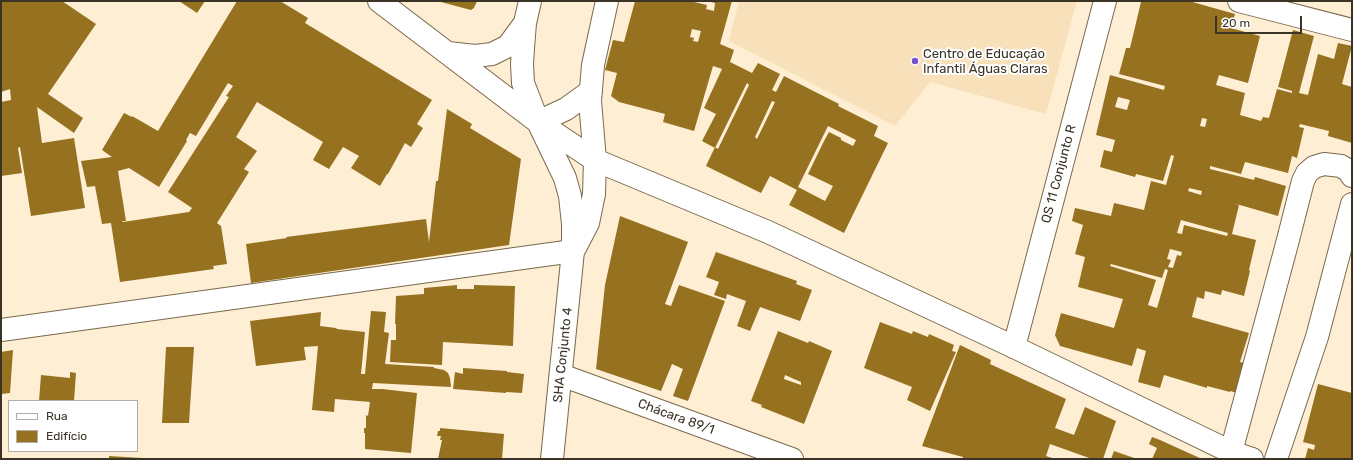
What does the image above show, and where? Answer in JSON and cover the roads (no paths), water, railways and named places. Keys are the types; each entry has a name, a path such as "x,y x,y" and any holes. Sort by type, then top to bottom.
{"street":[{"path":"379,1 538,122 595,160 768,232 1014,346 1230,452 1252,459"},
{"name":"SHA Conjunto 4","path":"530,1 525,23 522,64 523,83 538,122 560,167 570,196 573,224 573,251 552,459"},
{"name":"SHA Conjunto 4","path":"573,251 588,222 594,194 595,160 590,107 591,91 593,65 607,1"},
{"name":"QS 11 Conjunto R","path":"1014,346 1105,1"},
{"path":"1239,1 1352,30"},
{"path":"448,53 475,56 492,54 508,46 525,23"},
{"path":"538,122 566,109 591,91"},
{"path":"1230,452 1303,181 1307,173 1314,167 1324,164 1341,166 1349,171 1352,176"},
{"path":"1276,459 1317,336 1352,204"},
{"path":"1,330 573,251"},
{"name":"Chácara 89/1","path":"561,375 792,459"}],"place":[{"name":"Centro de Educação Infantil Águas Claras","path":"915,61"}]}
